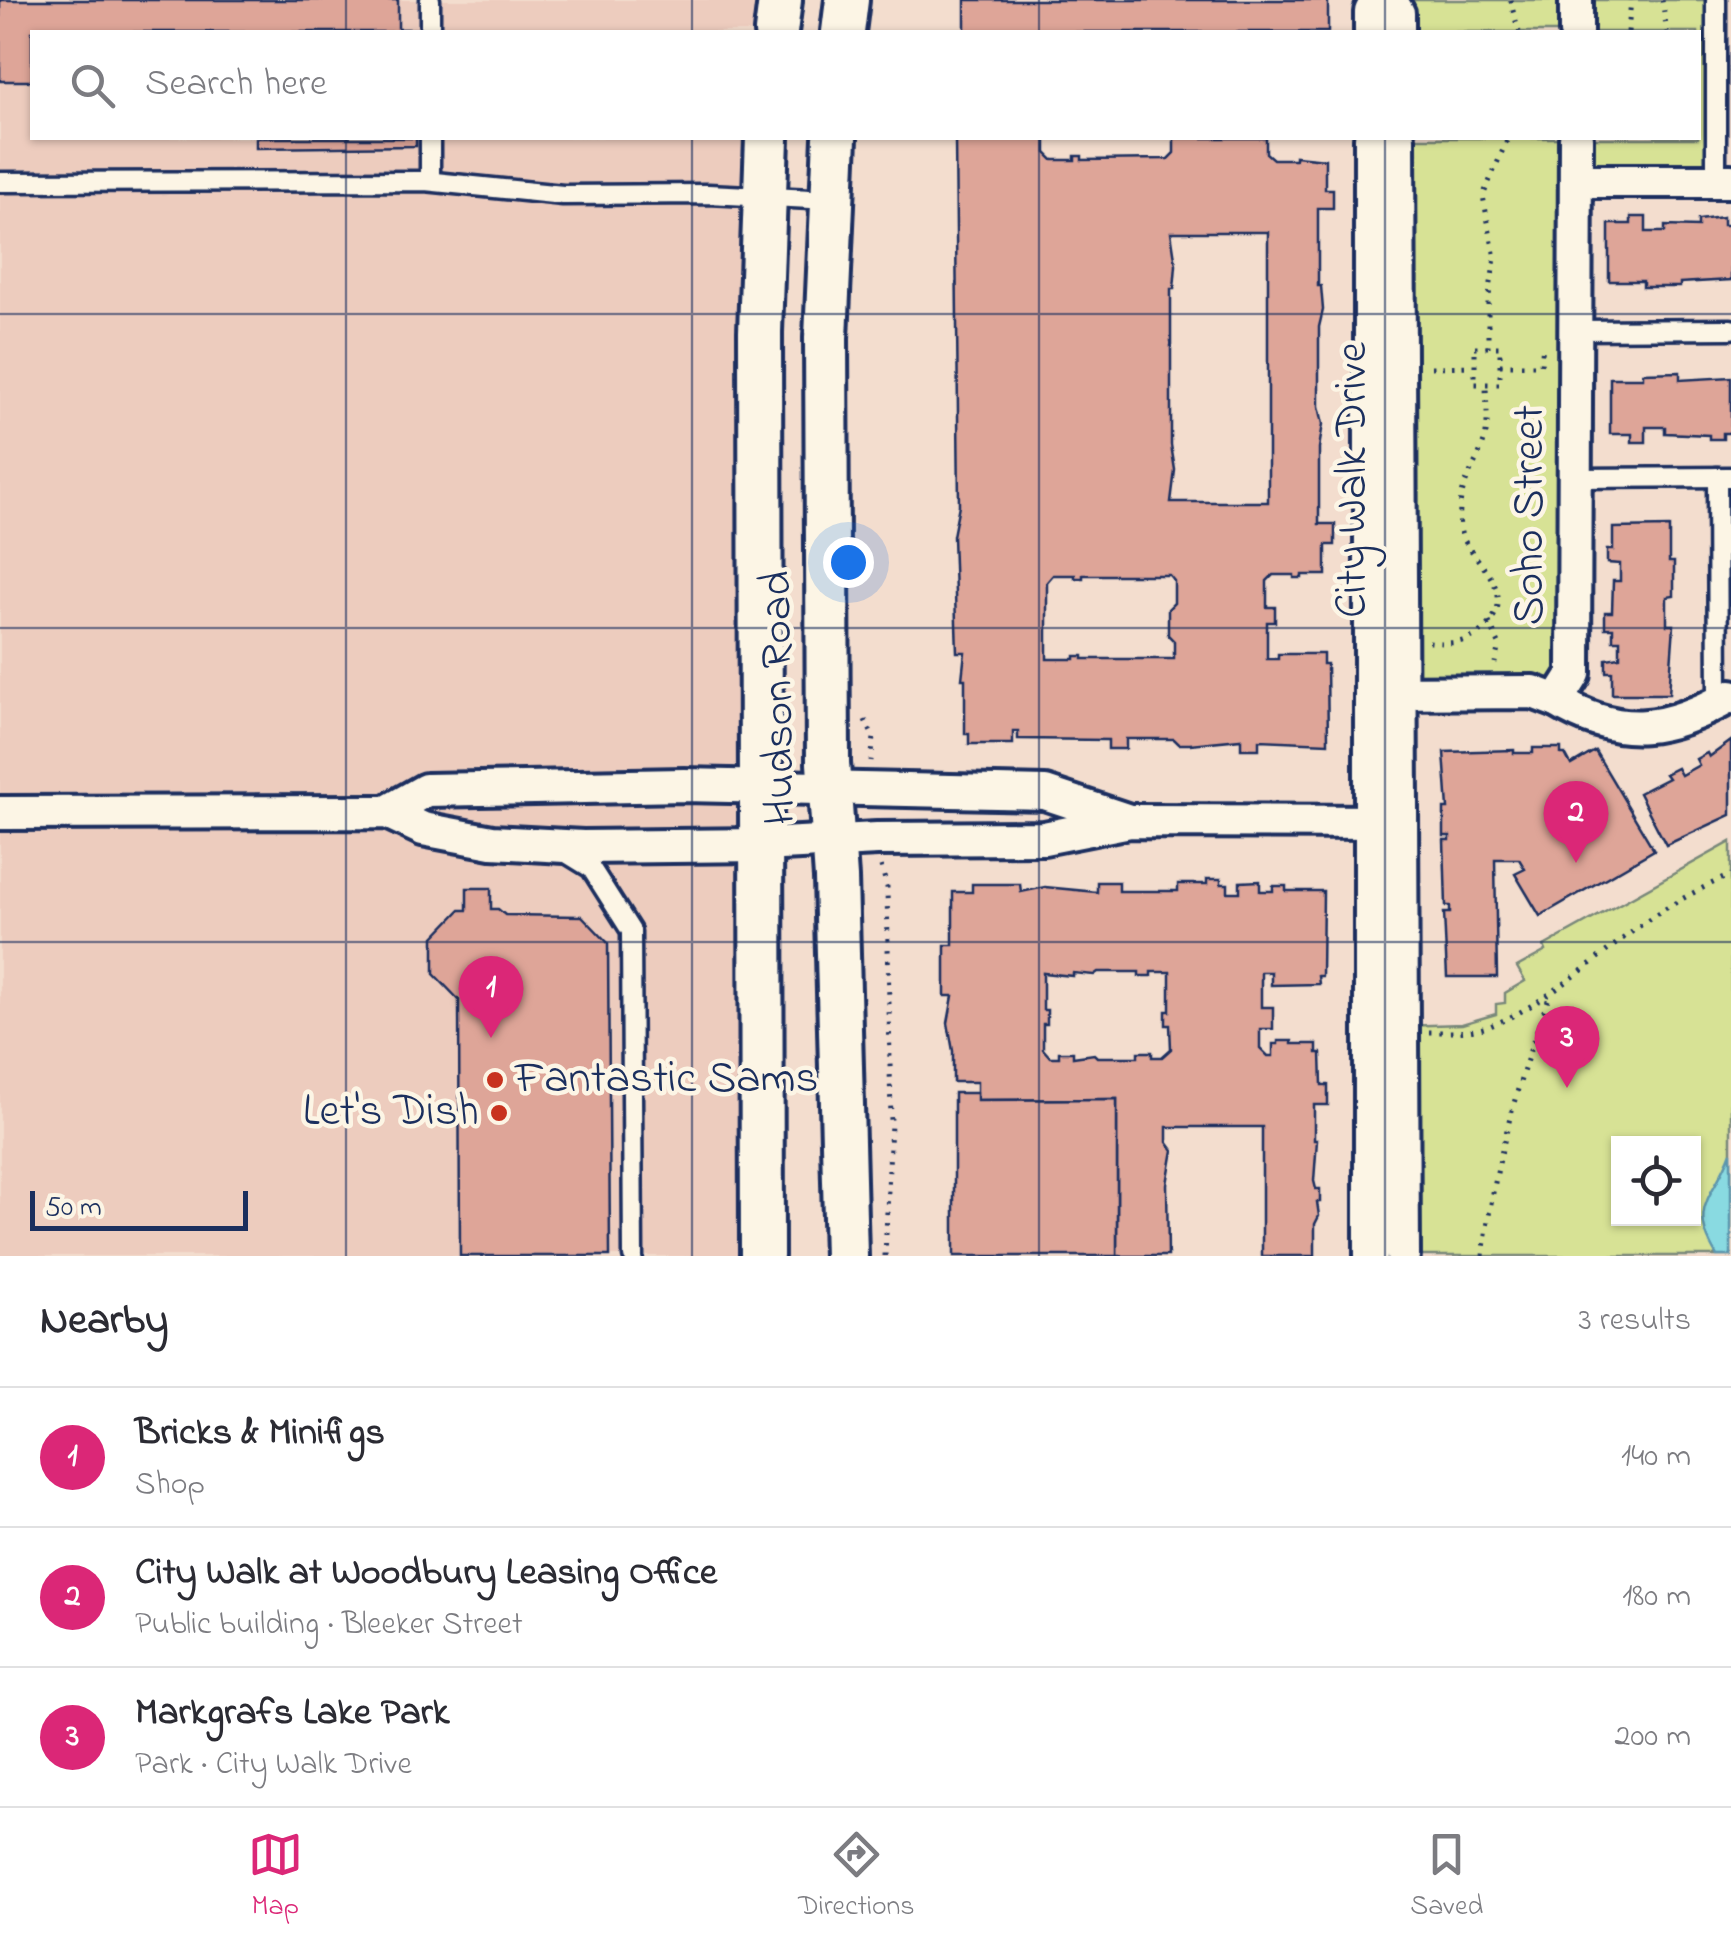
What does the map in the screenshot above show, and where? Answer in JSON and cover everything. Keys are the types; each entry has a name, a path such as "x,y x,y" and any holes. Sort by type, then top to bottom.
{"street":[{"path":"776,30 780,0"},
{"path":"843,30 846,0"},
{"path":"1371,30 1371,12 1377,0"},
{"path":"1390,0 1398,13 1398,30"},
{"path":"1576,0 1576,30"},
{"name":"Hudson Road","path":"762,1256 760,332 767,140"},
{"name":"Hudson Road","path":"835,140 826,338 830,790 846,1256"},
{"name":"City Walk Drive","path":"1371,140 1386,693"},
{"name":"City Walk Drive","path":"1371,1256 1386,822 1398,140"},
{"name":"Soho Street","path":"1386,693 1533,692 1556,701 1571,679 1576,662 1576,478 1564,336 1576,140"},
{"path":"1576,181 1724,181"},
{"path":"1556,701 1594,721 1624,727 1668,724 1725,700"},
{"path":"387,812 426,790 684,786 1046,793 1130,821"},
{"path":"0,814 387,812 423,829 492,842 546,846 762,846 1044,838 1130,821 1386,822"},
{"name":"City Walk Drive","path":"1386,822 1402,1032 1403,1256"}],"lane":[{"path":"430,0 430,30"},
{"path":"1716,0 1724,181"},
{"path":"430,140 430,181"},
{"path":"0,182 430,181 563,195 832,200"},
{"path":"1564,336 1731,329"},
{"path":"1576,478 1724,477 1725,700"},
{"path":"546,846 586,863 628,925 633,1000 634,1256"}],"path":[{"path":"1510,0 1519,30"},
{"path":"1628,30 1631,0"},
{"path":"1662,0 1667,30"},
{"path":"1488,346 1494,258 1484,196 1506,140"},
{"path":"1500,365 1540,365 1542,346 1564,336"},
{"path":"1475,346 1500,346 1500,365 1500,384 1475,384 1475,346"},
{"path":"1432,366 1475,366"},
{"path":"1427,640 1464,641 1475,636 1489,622 1496,605 1494,578 1465,542 1460,520 1464,486 1486,436 1486,384"},
{"path":"1489,622 1500,644 1494,663"},
{"path":"882,873 887,887 891,1123 885,1256"},
{"path":"1402,1032 1481,1028 1518,1012 1690,893 1731,874"},
{"path":"1483,1256 1521,1081 1551,992"}],"shaded area":[{"path":"0,0 780,0 776,30 30,30 30,140 767,140 762,1256 0,1256"}],"green space":[{"path":"1390,0 1716,0 1716,181 1577,181 1557,701 1400,693 1398,140 1701,140 1701,30 1398,30"},
{"path":"1731,842 1731,1256 1403,1256 1402,1026 1462,1024 1496,1014 1496,1004 1505,1003 1505,993 1525,981 1517,967 1546,951 1544,946"}],"water":[{"path":"1731,1152 1731,1256 1717,1256 1708,1239 1704,1213"}],"building":[{"path":"0,0 398,0 398,29 416,29 30,30 30,81 0,81"},
{"path":"965,0 1328,0 1328,30 965,30"},
{"path":"256,140 416,140 416,146 256,148"},
{"path":"955,140 1046,140 1046,153 1053,160 1075,160 1075,156 1082,156 1082,160 1168,159 1174,153 1174,140 1266,140 1266,153 1273,159 1325,159 1325,189 1333,189 1333,208 1318,208 1318,286 1323,310 1319,327 1319,406 1323,424 1319,448 1319,524 1335,524 1335,545 1326,545 1326,575 1273,575 1267,581 1267,607 1275,607 1275,622 1267,622 1267,659 1278,659 1278,654 1323,654 1323,664 1327,664 1328,743 1259,740 1259,749 1241,749 1241,739 1179,744 1174,739 1126,739 1126,749 1108,749 1108,740 1018,739 1018,731 1013,731 1013,744 969,744 962,679 965,652 957,652 953,536 959,505","holes":["1171,232 1268,232 1268,502 1171,502 1175,470 1171,445 1171,289 1176,265","1053,575 1169,575 1174,581 1174,603 1168,609 1168,635 1174,641 1174,659 1047,659 1047,582"]},
{"path":"1631,217 1646,217 1646,232 1665,232 1665,226 1698,227 1698,220 1723,217 1723,225 1731,225 1731,280 1680,283 1680,287 1643,287 1643,281 1609,281 1609,224 1631,224"},
{"path":"1680,372 1680,380 1731,377 1731,433 1723,433 1723,439 1709,439 1709,435 1665,433 1665,427 1646,427 1646,442 1632,442 1632,434 1610,434 1610,378"},
{"path":"1669,527 1674,596 1667,597 1667,625 1674,625 1669,694 1612,694 1612,672 1606,672 1606,659 1620,657 1620,640 1613,640 1613,628 1605,628 1605,612 1612,612 1613,581 1620,581 1620,564 1607,563 1607,550 1613,550 1613,528"},
{"path":"1731,741 1731,815 1666,845 1639,793 1668,778 1665,774 1677,768 1681,775 1699,765 1696,759 1707,753 1709,757"},
{"path":"1533,748 1561,748 1561,754 1571,765 1595,751 1654,850 1540,916 1515,874 1525,869 1519,859 1495,859 1497,977 1447,977 1444,913 1450,913 1450,906 1446,906 1444,840 1450,840 1450,836 1444,836 1444,809 1448,809 1444,752 1533,753"},
{"path":"1207,879 1221,879 1221,884 1228,884 1228,892 1240,892 1240,882 1260,881 1260,891 1286,886 1286,891 1323,891 1319,984 1271,985 1271,972 1261,972 1261,1007 1273,1007 1273,1029 1260,1029 1260,1048 1273,1056 1273,1044 1278,1041 1317,1044 1322,1085 1328,1085 1328,1105 1314,1105 1314,1181 1316,1189 1320,1189 1315,1256 1262,1256 1262,1127 1167,1127 1167,1142 1173,1150 1167,1184 1168,1256 1117,1256 1117,1099 977,1100 977,1082 953,1082 948,1023 953,996 945,996 945,945 953,945 953,892 972,892 972,884 1020,884 1021,892 1045,887 1097,892 1097,882 1119,882 1119,891 1178,891 1178,884 1207,884","holes":["1139,972 1139,976 1170,972 1166,1025 1170,1025 1171,1049 1162,1057 1152,1057 1152,1052 1138,1052 1138,1057 1073,1057 1073,1052 1059,1052 1059,1057 1050,1057 1043,1049 1043,1024 1047,1024 1043,973 1073,976"]},
{"path":"467,888 491,888 491,909 505,915 582,916 608,943 610,1256 460,1256 459,1000 434,974 434,937 460,910 467,910"},
{"path":"954,1093 977,1093 977,1100 1117,1099 1117,1256 954,1256"}],"place":[{"name":"City Walk at Woodbury Leasing Office","path":"1576,863"},
{"name":"Bricks & Minifigs","path":"491,1038"},
{"name":"Fantastic Sams","path":"495,1080"},
{"name":"Markgrafs Lake Park","path":"1567,1088"},
{"name":"Let's Dish","path":"499,1113"}]}
